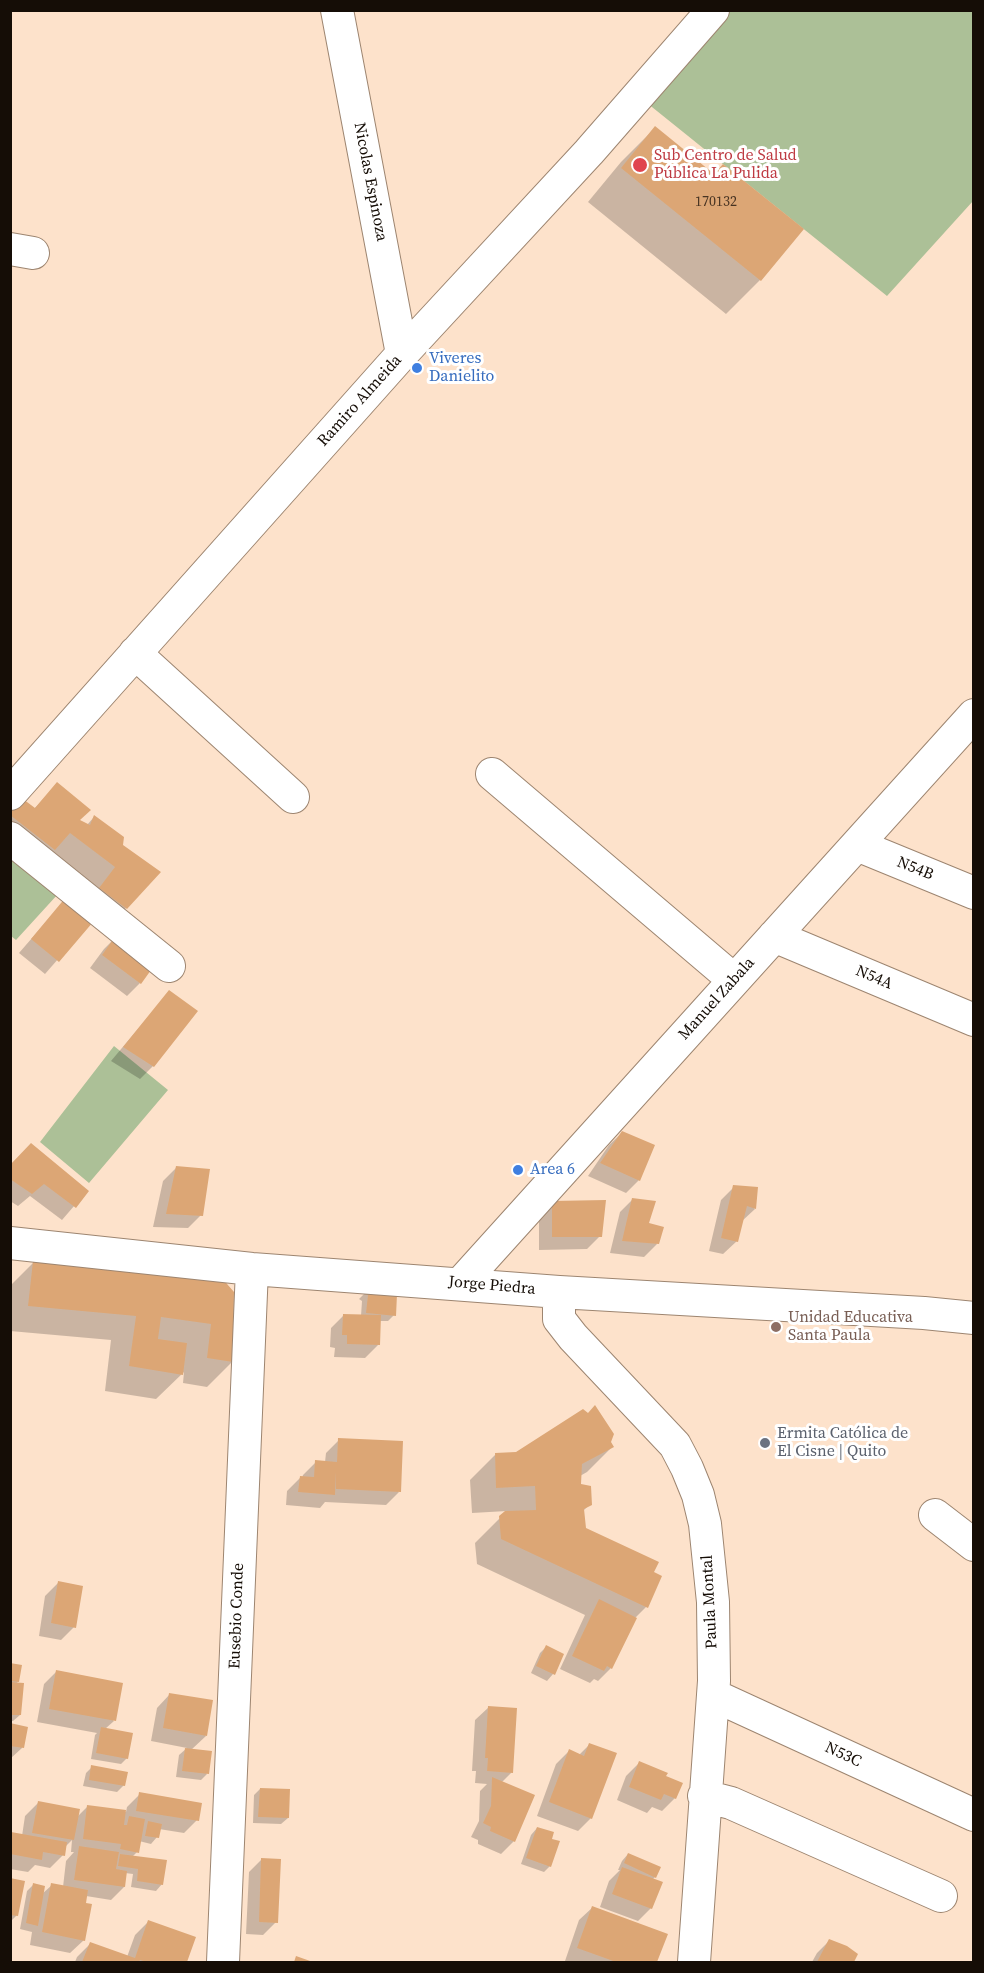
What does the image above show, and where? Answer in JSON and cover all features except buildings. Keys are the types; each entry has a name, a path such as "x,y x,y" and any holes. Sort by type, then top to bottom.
{"street":[{"name":"Nicolas Espinoza","path":"337,10 402,354"},
{"name":"Ramiro Almeida","path":"10,794 402,354 589,152 712,10"},
{"path":"135,653 293,797"},
{"name":"Manuel Zabala","path":"461,1283 974,715"},
{"path":"492,774 734,980"},
{"path":"10,838 170,966"},
{"name":"N54B","path":"857,845 974,893"},
{"name":"N54A","path":"774,936 974,1020"},
{"name":"Jorge Piedra","path":"10,1243 252,1269 559,1292 974,1318"},
{"name":"Eusebio Conde","path":"222,1962 252,1269"},
{"name":"Paula Montal","path":"559,1292 559,1319 573,1337 675,1445 698,1495 705,1524 713,1602 713,1695 704,1796 694,1962"},
{"path":"935,1515 974,1545"},
{"name":"N53C","path":"713,1695 974,1815"},
{"path":"704,1796 731,1803 941,1896"}],"green space":[{"path":"729,11 973,11 973,201 887,296 647,103"},
{"path":"10,850 58,894 16,940 11,936"},
{"path":"114,1046 168,1090 89,1183 40,1142"}],"place":[{"name":"Sub Centro de Salud Pública La Pulida","path":"640,165"},
{"name":"Viveres Danielito","path":"417,368"},
{"name":"Area 6","path":"518,1170"},
{"name":"Unidad Educativa Santa Paula","path":"776,1327"},
{"name":"Ermita Católica de El Cisne | Quito","path":"765,1443"}]}
